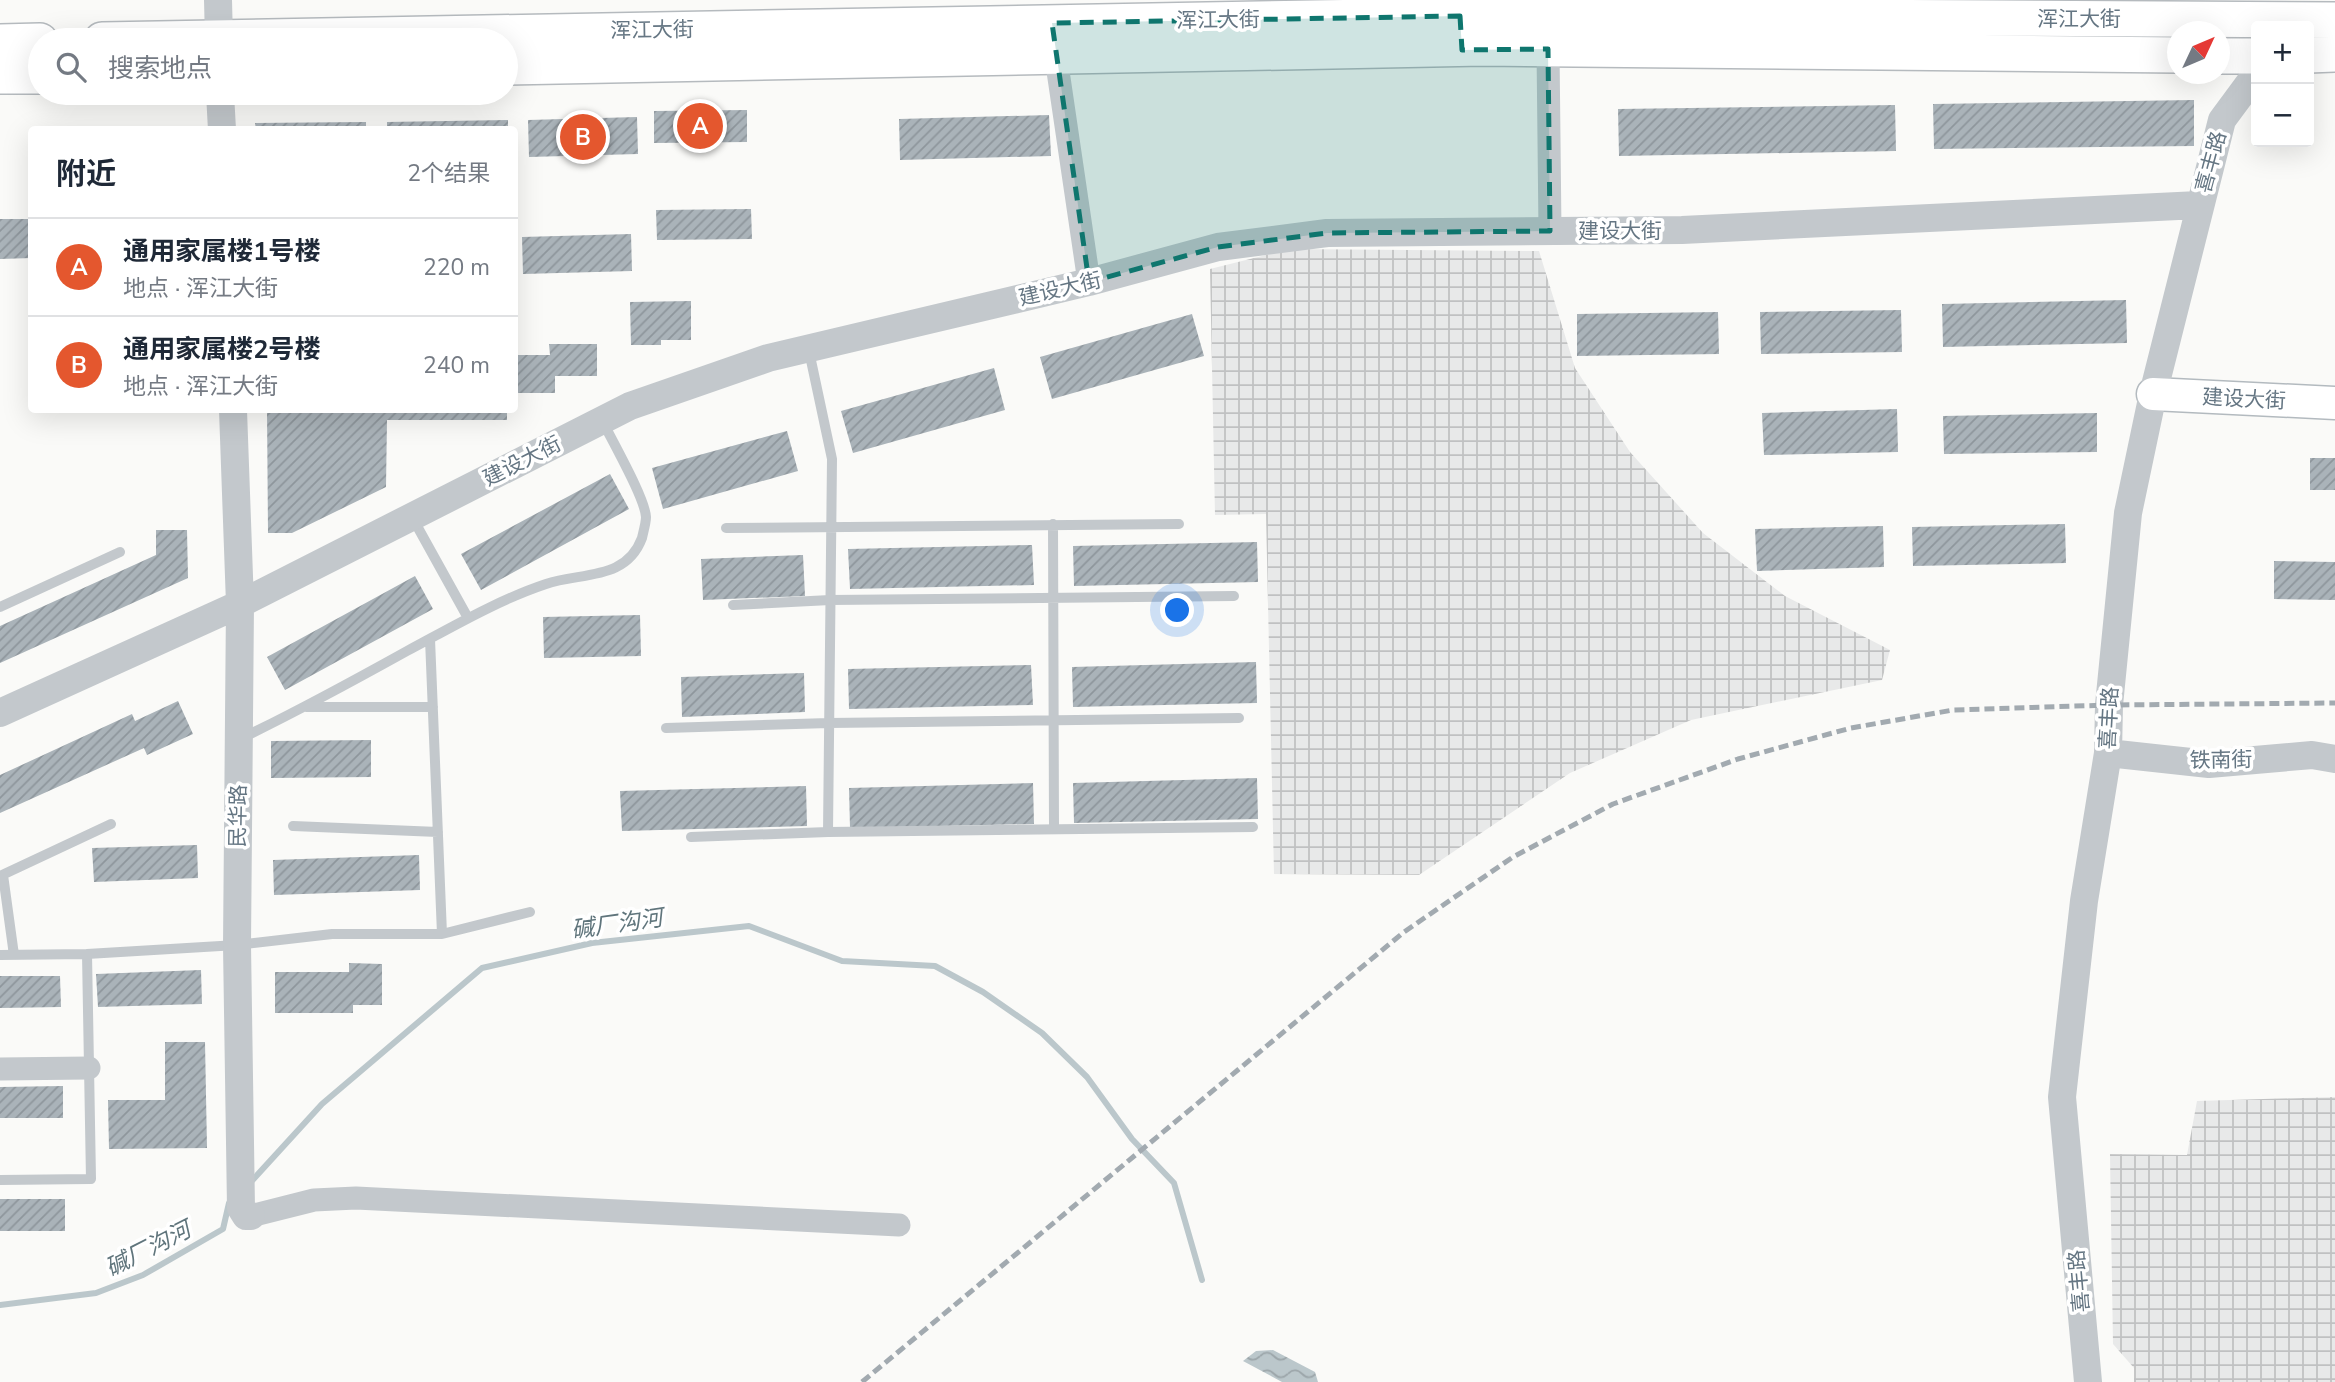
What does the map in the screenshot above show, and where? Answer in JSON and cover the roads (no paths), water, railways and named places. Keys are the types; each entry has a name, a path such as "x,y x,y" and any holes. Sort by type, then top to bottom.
{"main road":[{"name":"浑江大街","path":"518,33 1052,23 2318,16"},
{"path":"518,67 1055,57 1472,21 1548,49 2167,55"},
{"path":"0,42 28,41"},
{"path":"2314,55 2335,54"},
{"path":"2230,56 2251,56"},
{"path":"0,76 28,76"},
{"name":"建设大街","path":"2153,394 2335,403"}],"street":[{"path":"218,0 219,28"},
{"path":"1052,23 1089,282"},
{"path":"1548,49 1550,231"},
{"name":"喜丰路","path":"2088,1382 2062,1097 2084,901 2108,753 2110,692 2128,513 2153,394 2222,120 2251,81"},
{"path":"221,105 222,126"},
{"name":"建设大街","path":"0,713 240,604 630,406 768,358 1089,282 1218,247 1327,233 1682,230 2199,205"},
{"name":"民华路","path":"233,413 240,604 237,945 240,1171 246,1212"},
{"name":"铁南街","path":"2108,753 2209,764 2312,755 2335,759"},
{"path":"0,1069 89,1068"},
{"path":"246,1212 314,1200 356,1198 899,1225"}],"lane":[{"path":"808,348 832,460 828,832"},
{"path":"239,740 468,618 548,583 598,575 631,559 642,538 646,517 602,420"},
{"path":"412,517 468,618"},
{"path":"1053,524 1054,829"},
{"path":"726,528 1180,524"},
{"path":"0,607 120,552"},
{"path":"733,605 830,600 1234,596"},
{"path":"430,639 442,934"},
{"path":"305,707 433,707"},
{"path":"666,728 829,723 1239,718"},
{"path":"14,955 2,875 110,824"},
{"path":"293,826 438,832"},
{"path":"691,836 1253,827"},
{"path":"0,956 237,945 332,934 442,934 530,912"},
{"path":"0,1180 91,1179 87,954"}],"water":[{"path":"1273,1350 1315,1372 1318,1382 1282,1382 1243,1361 1256,1351"}],"waterway":[{"name":"碱厂沟河","path":"249,1184 322,1104 482,968 592,943 749,926 842,961 935,966 983,992 1042,1033 1087,1077 1132,1139 1174,1183 1202,1280"},
{"name":"碱厂沟河","path":"0,1305 96,1293 143,1275 223,1229 229,1203"}],"railway":[{"path":"862,1382 1404,932 1513,857 1613,804 1738,759 1851,728 1953,710 2109,705 2335,703"}],"place":[{"name":"通用家属楼1号楼","path":"700,126"},
{"name":"通用家属楼2号楼","path":"583,137"}]}
